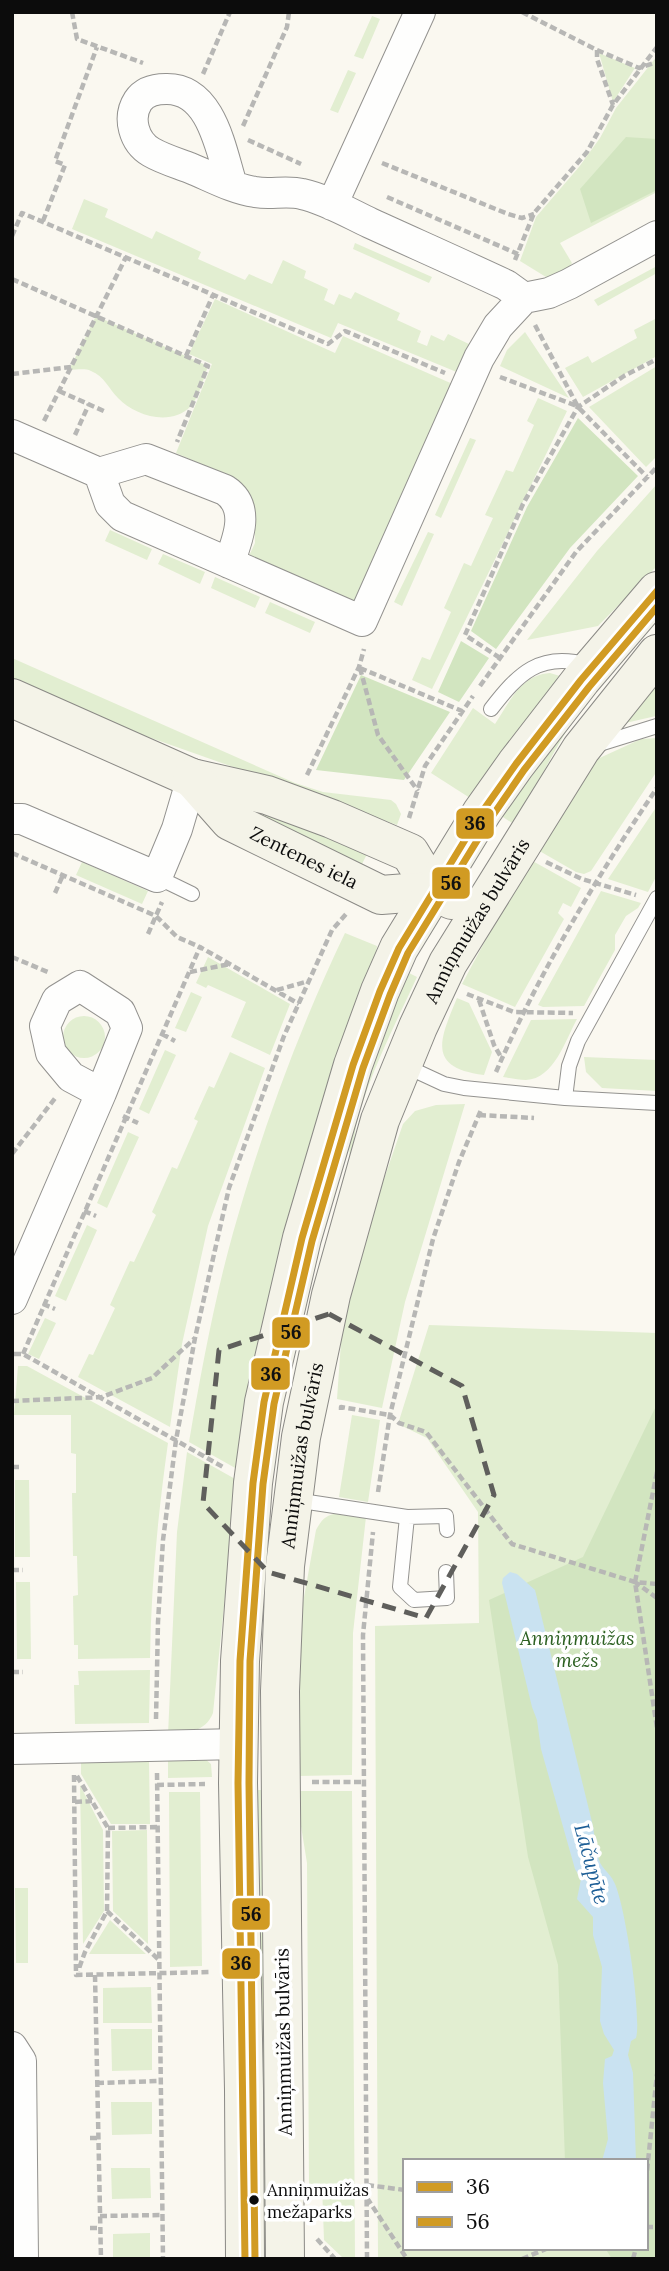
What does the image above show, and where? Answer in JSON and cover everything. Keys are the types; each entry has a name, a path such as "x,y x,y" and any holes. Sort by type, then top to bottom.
{"street":[{"path":"332,205 420,12"},
{"path":"232,186 211,122 184,93 151,91 142,96 136,104 134,128 139,141 150,152 232,186 251,192 302,194 332,205 515,291 549,293 657,236"},
{"path":"99,473 110,504 118,513 362,621 471,375 515,291"},
{"path":"23,439 99,473 146,458 225,490 235,499 241,521 229,563"},
{"name":"Anniņmuižas bulvāris","path":"245,2259 239,1744 244,1580 264,1402 302,1238 353,1065 399,948 482,812 587,673 657,591"},
{"name":"Anniņmuižas bulvāris","path":"298,2246 280,1691 285,1566 301,1437 315,1361 380,1121 448,963 581,750 657,654"},
{"path":"587,673 609,666 619,671 624,681 617,704"},
{"name":"Zentenes iela","path":"12,698 192,778 267,795 332,819 410,853 433,891"},
{"path":"12,819 22,819 163,880 192,778"},
{"name":"Zentenes iela","path":"192,778 230,821 381,895 433,891 479,913"},
{"path":"12,1299 102,1093 127,1028 120,1012 80,986 58,1000 45,1026 51,1053 71,1077 102,1093"},
{"path":"317,1189 318,1216 327,1224 333,1225 343,1220 359,1200"},
{"path":"12,1749 239,1744"},
{"path":"12,2047 21,2061 23,2259"}],"lane":[{"path":"491,709 510,685 540,664 557,660 575,661 587,673"},
{"path":"581,750 657,726"},
{"path":"163,880 192,894"},
{"path":"565,1098 573,1052 655,900"},
{"path":"402,1065 444,1084 464,1088 565,1098 657,1103"},
{"path":"293,1500 407,1517 446,1516 447,1530"},
{"path":"407,1517 400,1587 414,1600 447,1598 446,1572"}],"path":[{"path":"72,12 77,39 161,70 184,93 230,12"},
{"path":"289,12 287,27 240,137 302,164"},
{"path":"522,12 639,68 657,62"},
{"path":"43,222 65,164 55,161 97,47"},
{"path":"647,477 578,407 515,291 518,254 534,214 587,152 613,105 657,47"},
{"path":"597,50 597,59 613,105"},
{"path":"350,165 522,218 534,214"},
{"path":"350,165 518,254"},
{"path":"12,236 23,213 328,344 345,331 471,375 578,407"},
{"path":"23,439 59,391 125,257"},
{"path":"12,279 208,366 167,466"},
{"path":"186,356 213,295"},
{"path":"500,658 465,635 523,504 578,407 624,376 657,359"},
{"path":"12,374 71,367"},
{"path":"59,391 106,412"},
{"path":"407,824 425,766 462,711 576,552 657,467"},
{"path":"307,775 359,667 364,646 362,621"},
{"path":"359,667 462,711"},
{"path":"359,667 378,735 418,791"},
{"path":"12,853 156,916 177,937 200,947 299,1004"},
{"path":"542,860 582,879 655,900"},
{"path":"55,893 63,875"},
{"path":"148,934 156,916 163,880"},
{"path":"163,2259 156,1745 163,1539 176,1440 195,1338 229,1188 284,1036 332,930 353,906"},
{"path":"23,1354 200,947"},
{"path":"190,972 230,964"},
{"path":"276,991 309,980"},
{"path":"502,1058 479,999 514,1012 580,1013 591,1016"},
{"path":"162,1034 175,1041"},
{"path":"12,1154 71,1077"},
{"path":"126,1117 138,1123"},
{"path":"85,1211 96,1216"},
{"path":"45,1305 55,1309"},
{"path":"12,1401 102,1397 152,1378 195,1338"},
{"path":"13,1354 23,1354 176,1440"},
{"path":"340,1419 341,1406 390,1415 400,1423 426,1432 512,1544 635,1582 657,1584"},
{"path":"12,1468 22,1468"},
{"path":"657,1472 635,1582 657,1728"},
{"path":"12,1570 23,1570"},
{"path":"635,1582 657,1598"},
{"path":"12,1672 23,1672"},
{"path":"74,1773 80,1778 108,1828 107,1911 76,1975 75,1801 74,1773"},
{"path":"311,1782 363,1782"},
{"path":"206,1784 206,1797"},
{"path":"157,1785 213,1784"},
{"path":"75,1801 93,1801"},
{"path":"108,1828 158,1827"},
{"path":"107,1911 159,1960"},
{"path":"76,1975 210,1972 210,1959"},
{"path":"95,1975 101,2259"},
{"path":"648,2162 657,2074"},
{"path":"97,2083 160,2081"},
{"path":"90,2138 98,2138"},
{"path":"367,2185 403,2190"},
{"path":"367,2197 407,2259"},
{"path":"100,2216 162,2215"},
{"path":"90,2228 100,2228"},
{"path":"298,2246 335,2259"},
{"path":"522,2259 543,2250"}],"highlighted area":[{"path":"329,1314 462,1386 494,1495 426,1618 268,1572 203,1503 219,1350"}],"green space":[{"path":"372,16 380,19 363,59 354,56"},
{"path":"599,53 635,68 613,102"},
{"path":"657,56 657,192 560,243 572,263 562,276 546,277 520,261 536,217 579,167 600,138 616,108"},
{"path":"348,70 356,73 338,113 330,110"},
{"path":"626,137 657,139 657,190 591,223 580,189"},
{"path":"84,199 108,209 105,217 152,239 156,231 201,252 198,259 245,280 249,274 272,284 283,260 306,271 304,278 328,289 324,300 334,305 339,294 351,299 355,292 400,313 397,320 421,331 417,342 427,346 431,335 444,341 448,334 471,345 459,373 338,323 331,338 72,229"},
{"path":"355,243 432,277 429,283 353,249"},
{"path":"657,266 657,273 598,306 594,300"},
{"path":"215,299 335,353 343,336 455,385 360,599 342,605 246,562 255,543 254,505 235,479 176,453 212,364 189,354"},
{"path":"96,316 208,366 191,406 174,416 153,417 125,404 96,373 69,370"},
{"path":"657,318 657,356 583,397 565,368 588,356 592,363 637,338 634,330"},
{"path":"525,332 569,398 500,366 507,350"},
{"path":"657,366 657,456 646,467 589,407"},
{"path":"538,398 567,411 432,689 412,680 422,657 430,660 451,612 444,608 464,563 471,566 493,518 485,515 506,470 513,472 534,425 527,421"},
{"path":"578,418 638,476 570,548 496,649 471,631 527,507"},
{"path":"470,438 476,440 441,518 435,515"},
{"path":"657,484 657,566 598,626 527,640 597,551"},
{"path":"110,530 152,549 147,560 105,541"},
{"path":"428,532 434,534 402,606 394,602"},
{"path":"163,554 205,572 200,584 158,564"},
{"path":"215,577 260,597 255,608 211,588"},
{"path":"270,602 315,622 310,633 265,613"},
{"path":"461,641 489,658 459,702 438,692"},
{"path":"12,658 295,783 323,792 391,800 401,814 397,825 89,716 12,682"},
{"path":"550,673 560,676 470,798 431,773 473,708 495,724 523,684"},
{"path":"361,675 450,712 404,780 316,770"},
{"path":"657,679 656,716 621,724"},
{"path":"573,721 550,759 515,825 500,815"},
{"path":"657,738 657,771 591,871 584,874 576,872 536,849 593,761 641,739"},
{"path":"225,796 367,854 361,866 314,846"},
{"path":"657,806 657,875 648,892 608,879"},
{"path":"529,859 581,888 571,907 563,903 558,913 564,919 515,1007 462,984"},
{"path":"82,862 148,891 142,904 76,875"},
{"path":"601,891 641,903 626,916 615,935 615,950 584,1006 538,1005"},
{"path":"345,933 377,946 375,960 237,1469 189,1442 208,1337 233,1233 256,1156 297,1043"},
{"path":"208,957 290,1004 270,1055 231,1037 246,1002 208,985 206,988 196,983"},
{"path":"407,972 417,977 383,1050 361,1107 350,1179 349,1139 357,1108"},
{"path":"191,992 202,997 186,1032 175,1028"},
{"path":"457,998 469,1003 492,1052 484,1075 453,1066 445,1058 443,1039"},
{"path":"84,1016 99,1022 105,1037 99,1052 84,1058 69,1052 63,1037 69,1022"},
{"path":"577,1019 558,1057 544,1073 526,1080 503,1077 531,1020"},
{"path":"165,1050 176,1055 149,1114 139,1109"},
{"path":"230,1052 265,1068 208,1226 182,1344 170,1427 78,1377 89,1354 93,1355 115,1308 110,1305 130,1261 134,1262 156,1215 152,1212 172,1167 177,1169 198,1121 194,1119 209,1086 214,1088"},
{"path":"584,1057 657,1060 657,1091 602,1088 586,1072"},
{"path":"465,1104 405,1302 382,1408 337,1399 343,1314 375,1205 403,1124 415,1111 436,1105"},
{"path":"128,1132 139,1137 107,1208 97,1203"},
{"path":"87,1225 97,1230 66,1301 55,1296"},
{"path":"45,1318 56,1323 39,1359 28,1354"},
{"path":"429,1325 657,1333 657,2259 378,2259 375,1626 479,1623 478,1512 427,1438 398,1424"},
{"path":"18,1366 27,1366 168,1443 156,1550 150,1658 78,1659 78,1645 74,1645 73,1596 78,1595 77,1556 73,1556 72,1493 76,1493 76,1454 71,1453 71,1415 14,1415"},
{"name":"Anniņmuižas mežs","path":"657,1404 657,2259 612,2259 606,2250 648,2250 648,2159 565,2159 558,1965 528,1857 489,1600 583,1557"},
{"path":"352,1415 380,1420 368,1502 339,1497"},
{"path":"187,1452 237,1480 213,1713 210,1720 200,1728 168,1735 177,1532"},
{"path":"15,1480 29,1480 30,1557 15,1557"},
{"path":"338,1513 366,1517 353,1633 352,1775 298,1776 298,1631 316,1530 325,1518"},
{"path":"16,1582 30,1582 31,1659 17,1659"},
{"path":"150,1670 149,1723 75,1724 74,1685 79,1685 78,1671"},
{"path":"168,1757 204,1758 211,1764 212,1777 168,1778"},
{"path":"81,1762 149,1762 150,1824 111,1824 81,1774"},
{"path":"80,1785 103,1830 104,1911 83,1944"},
{"path":"256,1790 265,1790 269,2259 261,2259"},
{"path":"299,1791 352,1791 355,2258 343,2258 324,2240 322,2185 309,2185 307,1863 299,1814"},
{"path":"169,1792 200,1792 202,1966 170,1967"},
{"path":"147,1830 148,1944 113,1911 112,1831"},
{"path":"15,1888 28,1888 28,1963 16,1963"},
{"path":"110,1920 146,1954 89,1954"},
{"path":"151,1987 152,2023 103,2023 103,1988"},
{"path":"111,2029 152,2029 152,2070 112,2071"},
{"path":"111,2102 152,2102 152,2134 112,2135"},
{"path":"111,2168 150,2168 151,2198 112,2199"},
{"path":"150,2233 150,2259 113,2259 113,2234"}],"water":[{"name":"Lāčupīte","path":"510,1572 517,1574 535,1590 599,1860 614,1882 623,1912 637,2008 636,2038 631,2041 628,2055 633,2073 636,2159 603,2159 608,2139 603,2083 605,2059 612,2056 614,2050 600,2021 602,1967 593,1935 593,1917 577,1899 581,1879 575,1869 541,1749 537,1720 502,1583 503,1578"}],"transit line":[{"name":"36","path":"245,2259 238,1783 240,1661 253,1483 264,1402 302,1238 353,1065 399,948 482,812 516,764 581,680 657,591"},
{"name":"56","path":"255,2259 250,1661 263,1484 274,1404 312,1241 363,1068 408,953 491,818 524,770 589,687 657,607"}],"place":[{"name":"Anniņmuižas mežaparks","path":"254,2200"}]}
